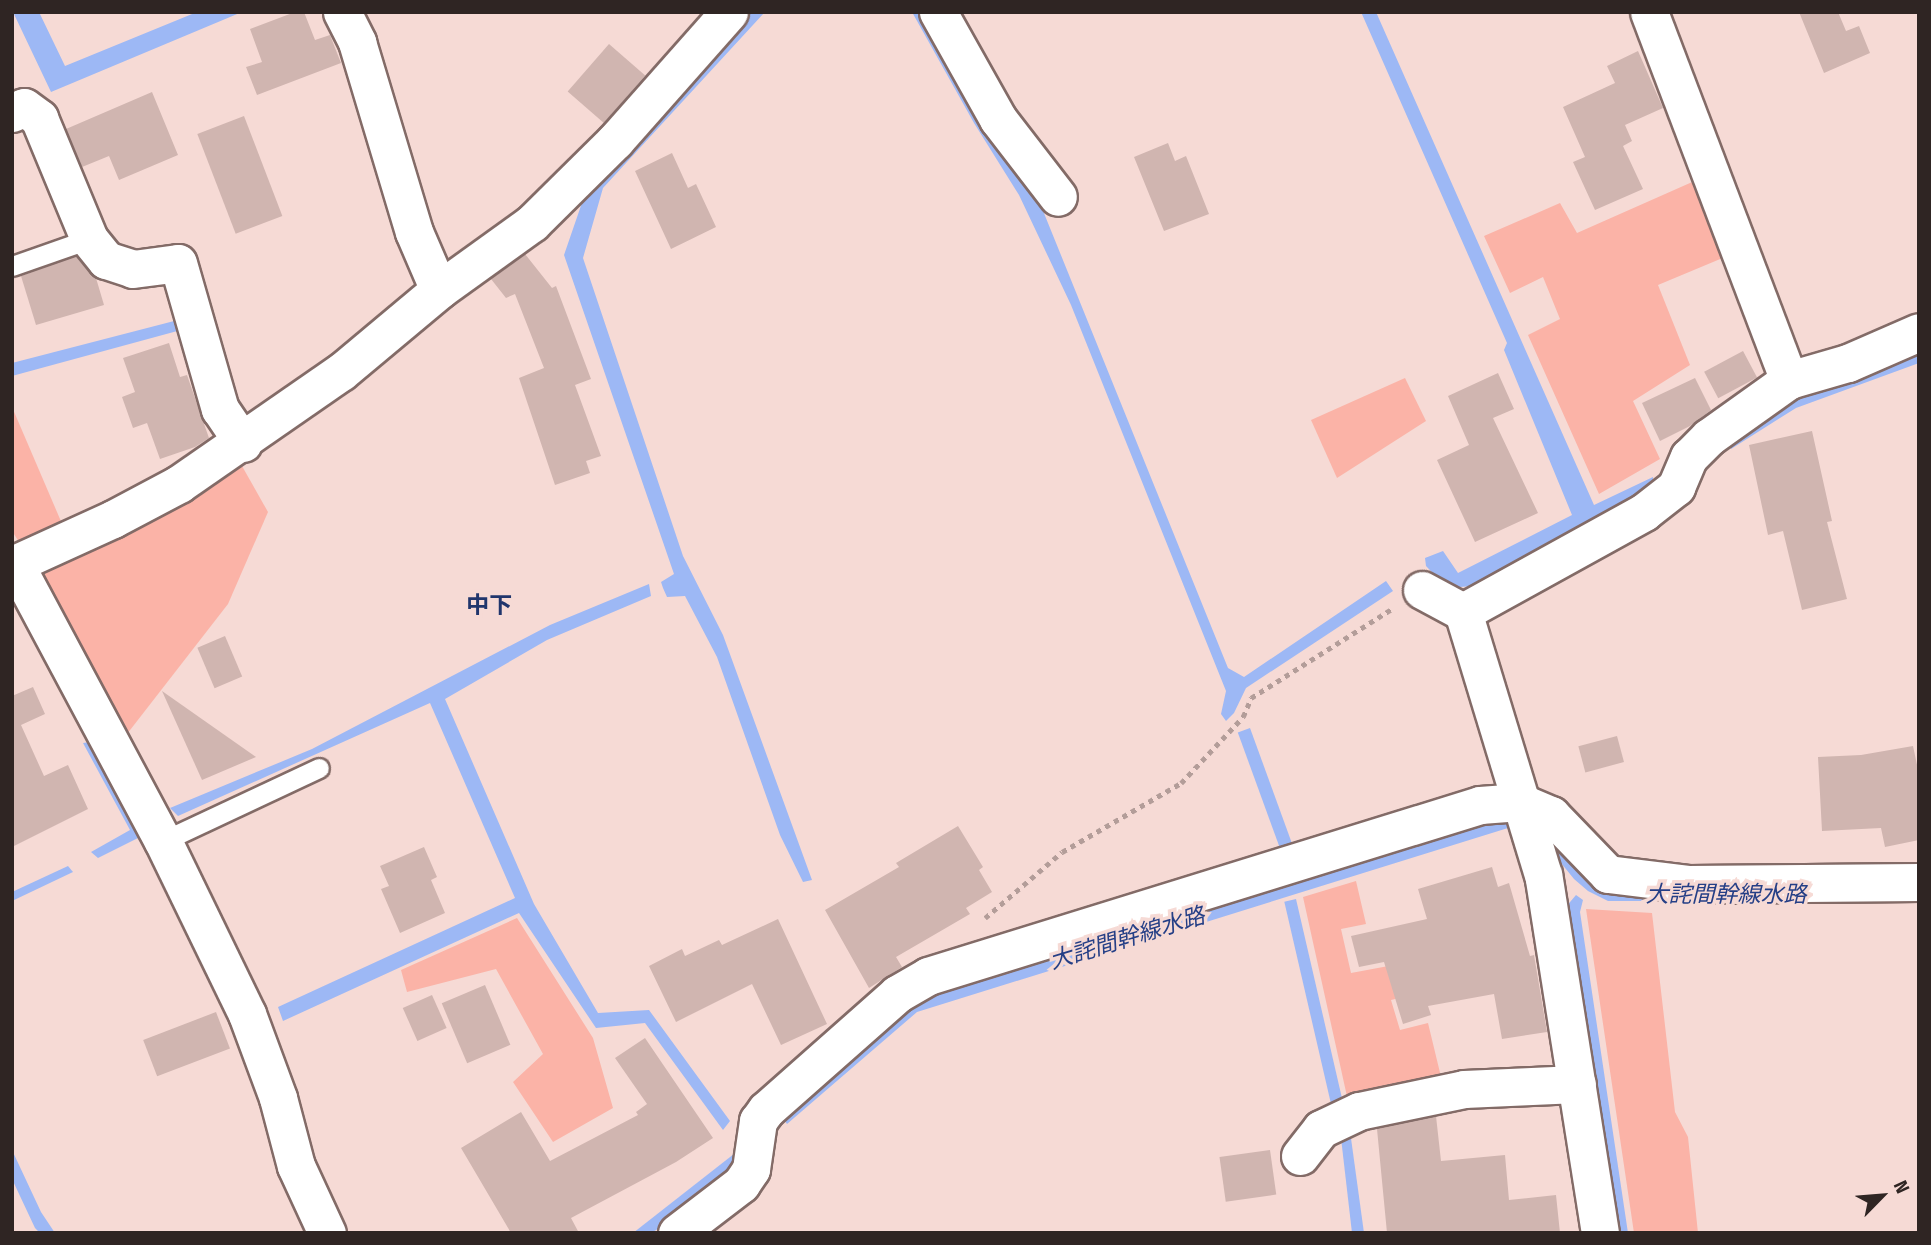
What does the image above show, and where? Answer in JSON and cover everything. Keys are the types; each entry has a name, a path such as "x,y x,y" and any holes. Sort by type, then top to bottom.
{"street":[{"path":"342,12 356,42 414,232 439,290"},
{"path":"327,1233 296,1166 278,1098 247,1014 163,841 13,565 113,519 179,484 243,443 341,372 439,290 533,223 615,141 729,12"},
{"path":"938,12 998,119 1058,197"},
{"path":"1649,12 1789,380"},
{"path":"12,113 24,107 39,118 89,239 106,260 133,269 178,263 220,409 243,443"},
{"path":"1463,612 1644,512 1676,487 1689,457 1709,437 1789,380 1849,363 1919,332"},
{"path":"1422,590 1463,612 1543,875 1600,1233"},
{"path":"677,1233 741,1184 751,1169 758,1121 765,1110 897,994 928,976 1480,805 1520,802 1551,815 1608,874 1689,884 1919,882"},
{"path":"1300,1156 1321,1129 1359,1111 1464,1088 1577,1084"}],"lane":[{"path":"12,266 89,239"},
{"path":"163,841 319,768"}],"path":[{"path":"981,922 1062,852 1181,783 1243,717 1251,698 1422,590"}],"shaded area":[{"path":"1699,179 1725,257 1658,285 1690,365 1633,401 1660,459 1599,494 1528,335 1560,319 1543,277 1510,293 1484,236 1560,203 1577,233"},
{"path":"1405,378 1426,421 1337,478 1311,420"},
{"path":"12,407 63,526 21,545 12,531"},
{"path":"238,459 268,512 228,604 127,734 37,563"},
{"path":"1356,881 1366,924 1341,929 1351,973 1426,959 1432,990 1391,1000 1400,1030 1428,1023 1442,1081 1348,1101 1303,897"},
{"path":"1586,909 1652,913 1675,1112 1688,1137 1698,1233 1634,1233"},
{"path":"517,918 593,1038 613,1108 553,1142 513,1082 543,1054 496,969 407,992 401,970"}],"water":[{"path":"13,12 39,12 65,66 197,12 242,12 51,92"},
{"path":"750,12 765,12 603,188 583,258 683,556 723,635 812,880 803,882 780,835 717,657 685,596 667,597 663,588 661,582 674,574 564,255 585,194"},
{"path":"912,12 924,12 1033,186 1228,668 1244,677 1386,581 1393,591 1246,688 1234,713 1226,721 1221,714 1226,691 1071,305 1019,195 974,123"},
{"path":"1361,12 1376,12 1594,505 1653,477 1653,490 1473,586 1447,588 1426,566 1425,558 1443,551 1458,573 1572,515 1504,350 1507,343"},
{"path":"178,320 181,330 12,376 12,363"},
{"path":"1919,353 1919,363 1796,408 1731,449 1731,435 1792,398"},
{"path":"649,584 651,596 547,640 445,699 534,904 598,1013 649,1010 730,1121 723,1130 645,1023 596,1028 519,913 283,1021 278,1007 515,898 430,703 178,816 170,808 312,749 550,625"},
{"path":"1250,728 1292,843 1280,847 1238,732"},
{"path":"90,742 137,827 138,838 98,858 91,852 130,830 83,743"},
{"name":"大詫間幹線水路","path":"1504,818 1508,828 917,1012 787,1124 780,1114 907,1004 938,989"},
{"name":"大詫間幹線水路","path":"1557,843 1586,875 1919,888 1919,901 1608,901 1588,891 1574,879 1549,848"},
{"path":"68,866 73,872 12,901 12,892"},
{"path":"1576,895 1583,900 1580,912 1628,1233 1617,1233 1565,908"},
{"path":"1296,899 1343,1102 1331,1104 1284,902"},
{"path":"1350,1131 1364,1233 1352,1233 1341,1138"},
{"path":"12,1150 41,1212 55,1233 40,1233 35,1228 12,1179"},
{"path":"739,1150 744,1160 673,1220 651,1233 633,1233"}],"building":[{"path":"295,12 304,12 315,40 330,35 341,63 257,95 246,67 262,62 250,29"},
{"path":"1799,12 1838,12 1846,31 1859,26 1870,53 1824,73"},
{"path":"609,44 645,75 604,123 568,92"},
{"path":"1638,51 1663,108 1625,125 1632,141 1623,146 1643,189 1595,210 1573,162 1585,157 1563,107 1615,83 1607,66"},
{"path":"152,92 178,155 119,180 109,156 82,167 66,129"},
{"path":"244,116 282,216 236,234 197,134"},
{"path":"1168,143 1175,161 1186,156 1209,214 1164,231 1134,157"},
{"path":"672,153 688,188 696,184 716,227 671,249 635,171"},
{"path":"525,254 552,288 556,286 591,379 575,385 601,456 586,461 590,473 555,485 519,378 544,368 515,294 506,298 491,279"},
{"path":"76,256 96,278 104,305 36,325 21,276"},
{"path":"169,343 180,377 187,375 209,438 195,447 160,459 147,423 133,428 122,397 135,392 123,358"},
{"path":"1743,351 1757,377 1718,398 1704,372"},
{"path":"1498,373 1514,409 1493,418 1538,513 1475,542 1437,460 1469,445 1448,396"},
{"path":"1695,378 1711,410 1690,426 1660,441 1642,403"},
{"path":"1812,431 1832,521 1827,522 1847,599 1802,610 1783,531 1768,535 1749,445"},
{"path":"225,636 242,677 215,688 197,648"},
{"path":"33,687 45,714 21,725 44,776 68,765 88,809 12,847 12,696"},
{"path":"162,691 256,757 202,780"},
{"path":"1617,736 1624,762 1585,772 1578,746"},
{"path":"1913,746 1919,774 1919,840 1885,847 1881,828 1822,831 1818,757 1861,755"},
{"path":"958,826 983,867 979,870 992,892 966,908 970,914 896,957 902,967 869,988 825,910 899,867 896,863"},
{"path":"424,847 437,877 431,880 445,913 400,933 381,889 389,886 380,866"},
{"path":"1492,867 1498,887 1509,883 1530,956 1534,955 1547,1032 1502,1039 1494,994 1428,1006 1431,1015 1403,1024 1384,962 1359,967 1351,936 1427,919 1418,889"},
{"path":"778,919 827,1024 781,1045 752,984 676,1022 649,966 682,949 685,956 719,940 722,945"},
{"path":"485,985 510,1045 467,1063 442,1003"},
{"path":"432,995 447,1028 417,1041 403,1008"},
{"path":"216,1012 230,1048 157,1076 143,1040"},
{"path":"645,1038 713,1138 676,1162 571,1218 579,1233 511,1233 461,1148 521,1112 550,1161 638,1115 636,1112 647,1104 615,1058"},
{"path":"1436,1116 1441,1161 1505,1155 1509,1200 1556,1195 1560,1233 1387,1233 1377,1129"},
{"path":"1270,1150 1276,1195 1226,1202 1219,1157"}],"district":[{"name":"中下","path":"489,605"}]}
